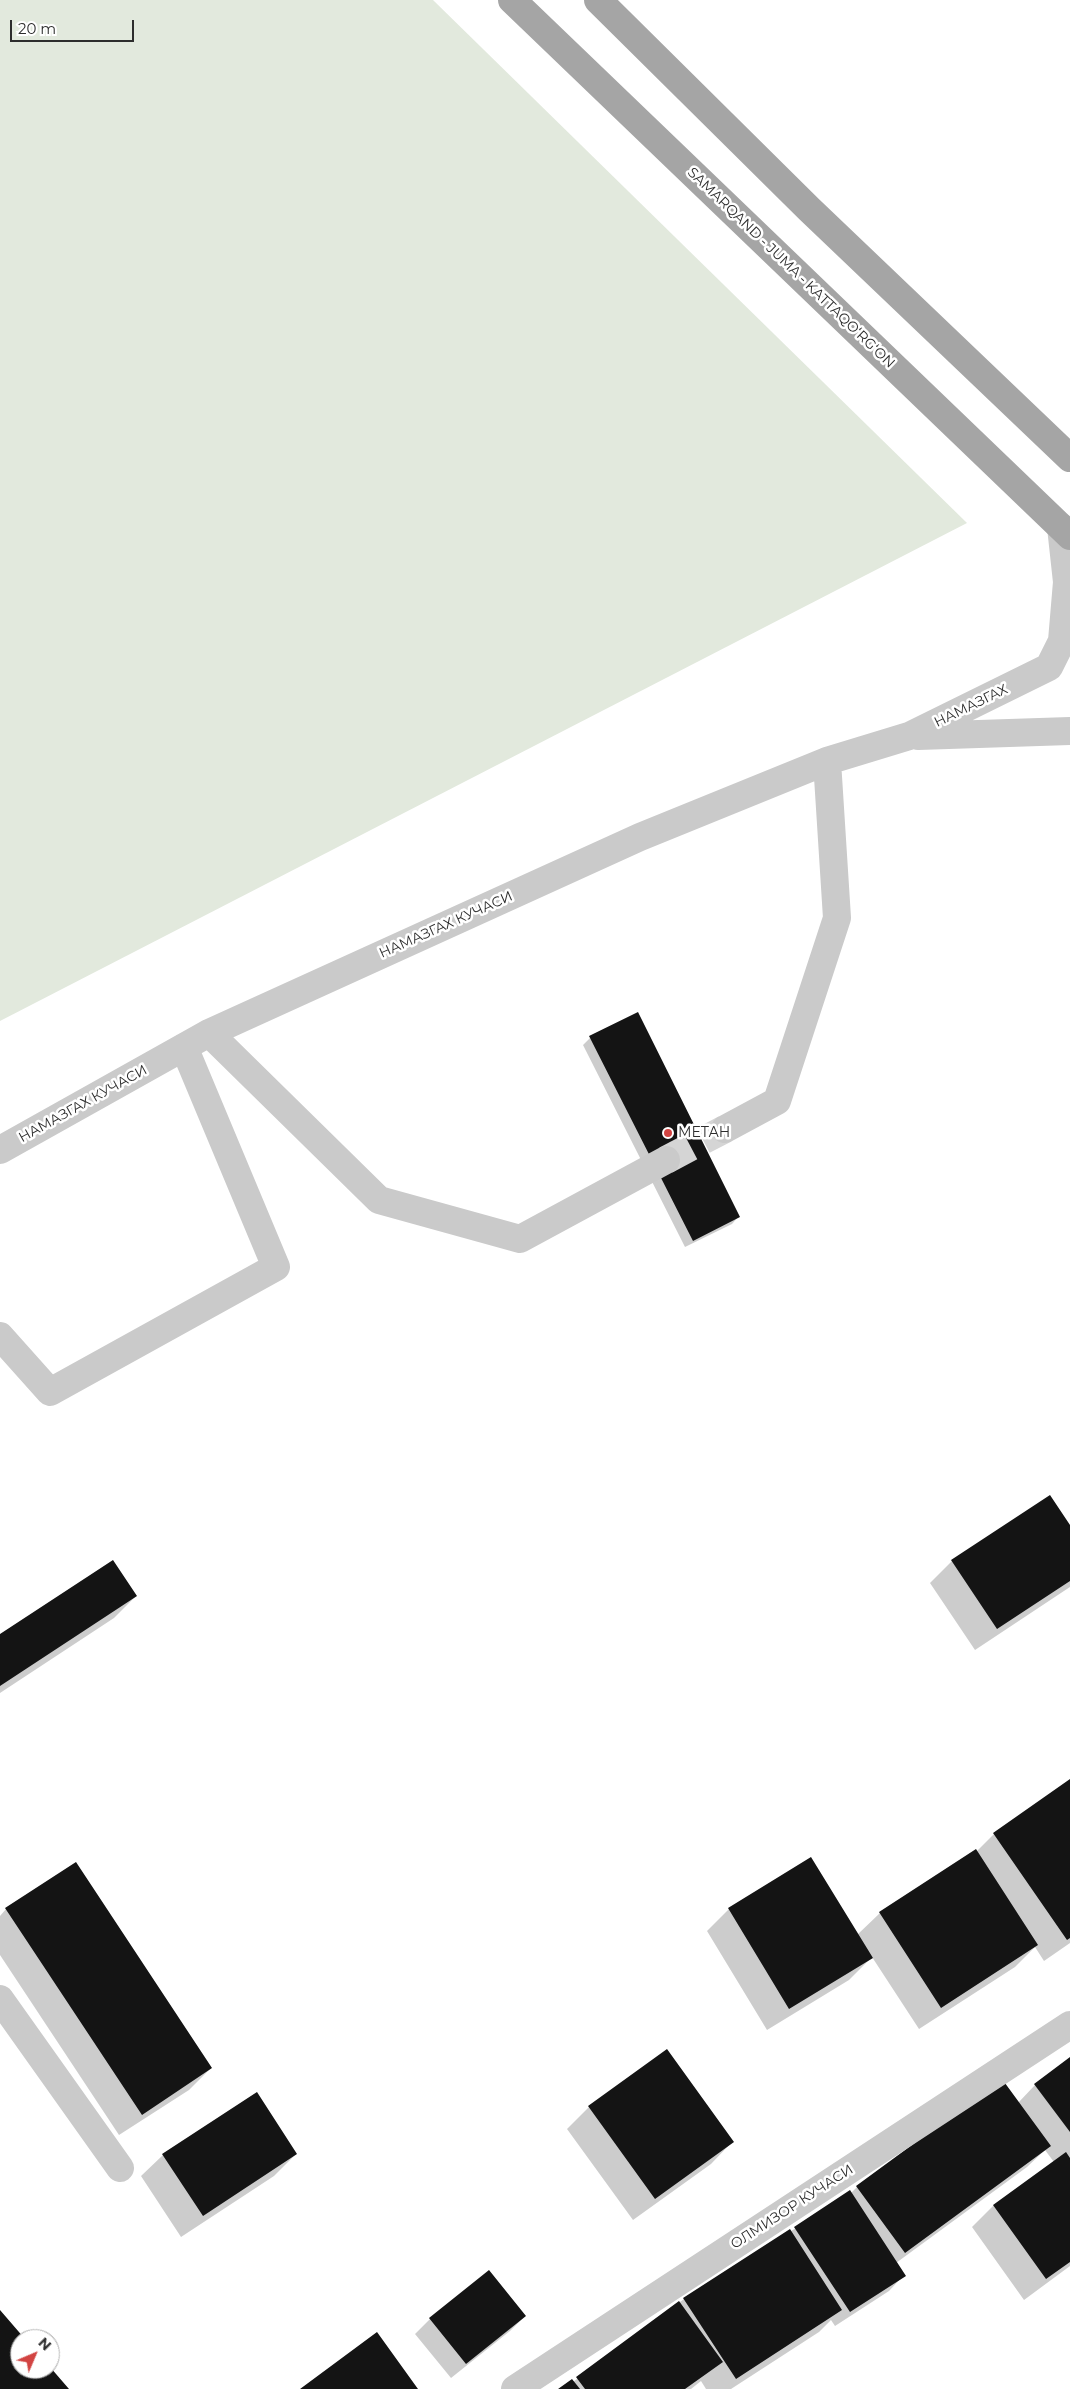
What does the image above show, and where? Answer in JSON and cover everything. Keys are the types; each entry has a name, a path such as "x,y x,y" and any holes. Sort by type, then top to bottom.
{"main road":[{"name":"SAMARQAND - JUMA - KATTAQO‘RG‘ON","path":"512,0 1065,532"},
{"path":"598,0 809,209 1070,458"}],"street":[{"name":"НАМАЗГАХ","path":"909,736 1049,667 1062,641 1067,582 1065,532"},
{"name":"НАМАЗГАХ","path":"909,736 1070,731"},
{"name":"НАМАЗГАХ КУЧАСИ","path":"0,1150 209,1033 640,837 827,761 909,736"},
{"path":"725,1129 777,1101 837,918 827,761"},
{"path":"209,1033 379,1200 389,1203 520,1239 666,1160"},
{"path":"0,1336 50,1392 276,1267 184,1047"},
{"path":"0,1999 120,2168"},
{"name":"ОЛМИЗОР КУЧАСИ","path":"515,2389 1070,2025"}],"shaded area":[{"path":"0,0 433,0 967,523 0,1021"}],"building":[{"path":"638,1012 740,1217 693,1241 589,1036"},
{"path":"1050,1495 1070,1525 1070,1581 997,1629 951,1560"},
{"path":"113,1560 137,1596 0,1686 0,1634"},
{"path":"1070,1779 1070,1938 1067,1940 993,1833"},
{"path":"976,1849 1038,1945 941,2008 879,1912"},
{"path":"811,1857 873,1958 789,2009 728,1908"},
{"path":"76,1862 212,2068 142,2115 5,1908"},
{"path":"667,2049 734,2142 655,2199 588,2106"},
{"path":"1070,2057 1070,2132 1034,2084"},
{"path":"1002,2079 1051,2146 905,2253 856,2186"},
{"path":"257,2092 297,2154 203,2216 162,2154"},
{"path":"1066,2152 1070,2158 1070,2262 1046,2279 993,2205"},
{"path":"850,2190 906,2276 850,2312 794,2227"},
{"path":"790,2229 842,2310 736,2379 683,2298"},
{"path":"489,2270 526,2316 466,2364 429,2318"},
{"path":"679,2301 723,2362 685,2389 585,2389 576,2377"},
{"path":"0,2310 16,2329 10,2329 10,2379 60,2379 69,2389 0,2389"},
{"path":"377,2332 418,2389 300,2389"},
{"path":"572,2379 580,2389 558,2389"}],"tunnel":[{"path":"666,1160 725,1129"}],"place":[{"name":"МЕТАН","path":"668,1133"}]}
